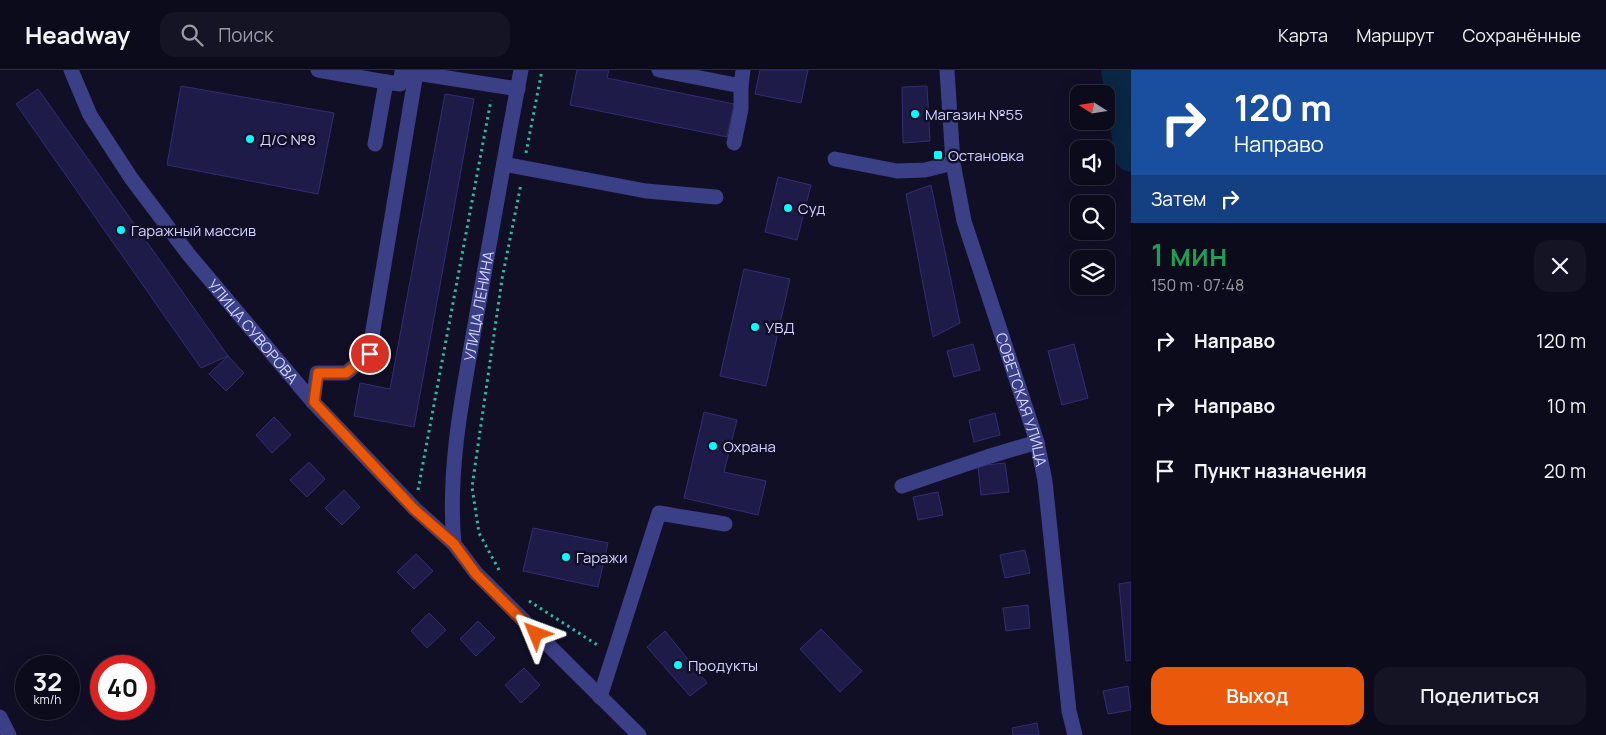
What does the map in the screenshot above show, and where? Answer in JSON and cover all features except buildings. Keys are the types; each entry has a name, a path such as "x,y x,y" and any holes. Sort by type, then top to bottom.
{"street":[{"name":"УЛИЦА СУВОРОВА","path":"71,70 90,115 131,178 189,255 314,402 414,509 454,544 476,574 639,735"},
{"path":"318,70 400,84 402,72 416,71 518,88"},
{"name":"УЛИЦА ЛЕНИНА","path":"454,544 451,488 464,391 521,70"},
{"path":"659,70 741,86"},
{"path":"734,143 741,109 743,70"},
{"name":"СОВЕТСКАЯ УЛИЦА","path":"947,70 953,163 964,221 1037,442 1045,481 1069,711 1076,735"},
{"path":"314,402 318,373 346,373 370,354 416,71"},
{"path":"375,144 386,82"},
{"path":"835,159 897,171 925,170 953,163"},
{"path":"504,164 646,191 716,197"},
{"path":"902,486 1037,442"},
{"path":"600,696 658,513 725,524"},
{"path":"0,717 9,735"}],"path":[{"path":"501,573 478,533 472,487 502,279 542,70"},
{"path":"414,509 494,85"},
{"path":"524,598 612,655"}],"waterway":[{"path":"1117,70 1131,156"}],"place":[{"name":"Магазин №55","path":"915,114"},
{"name":"Д/С №8","path":"250,139"},
{"name":"Остановка","path":"938,155"},
{"name":"Суд","path":"788,208"},
{"name":"Гаражный массив","path":"121,230"},
{"name":"УВД","path":"755,327"},
{"name":"Охрана","path":"713,446"},
{"name":"Гаражи","path":"566,557"},
{"name":"Продукты","path":"678,665"}],"route":[{"path":"370,354 346,373 318,373 314,402 414,509 454,544 476,574 536,634"}]}
